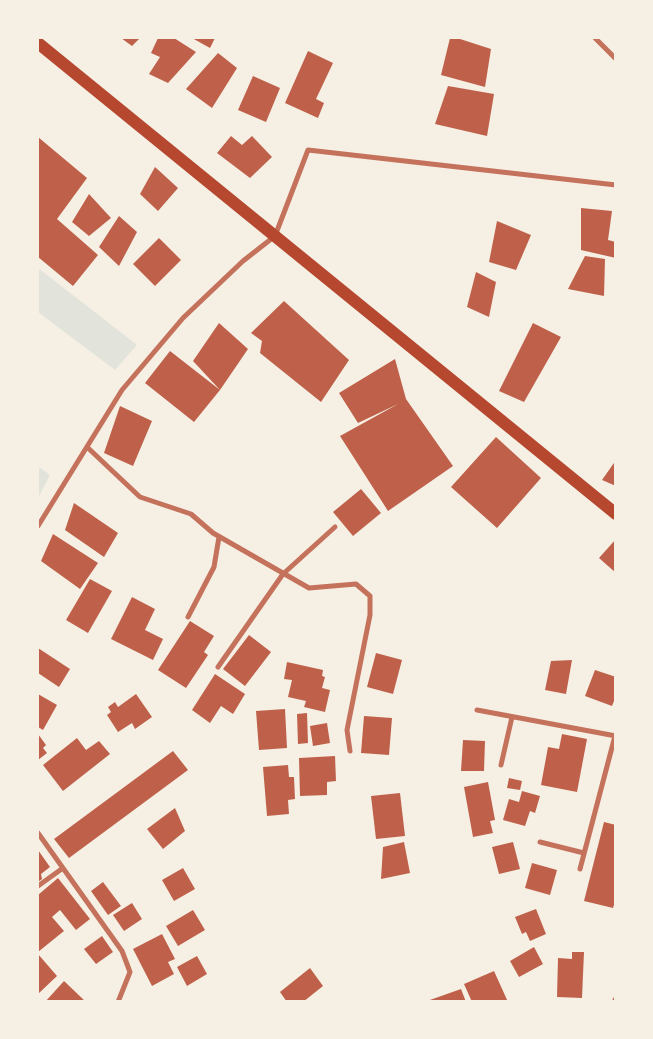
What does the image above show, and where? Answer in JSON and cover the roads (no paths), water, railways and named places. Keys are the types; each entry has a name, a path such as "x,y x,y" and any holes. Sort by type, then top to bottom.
{"main road":[{"path":"38,43 616,514"}],"street":[{"path":"594,38 616,59"},
{"path":"38,526 122,390 183,318 243,261 275,236 308,150 616,185"},
{"path":"87,447 140,497 191,514 219,537 309,588 356,584 370,596 370,614 347,730 350,751"},
{"path":"218,666 284,574 335,527"},
{"path":"188,617 214,567 219,537"},
{"path":"477,710 615,736 580,869"},
{"path":"501,765 512,717"},
{"path":"38,833 122,951 130,972 118,1002"},
{"path":"540,842 584,854"},
{"path":"38,886 63,868"},
{"path":"614,1002 616,998"}]}
